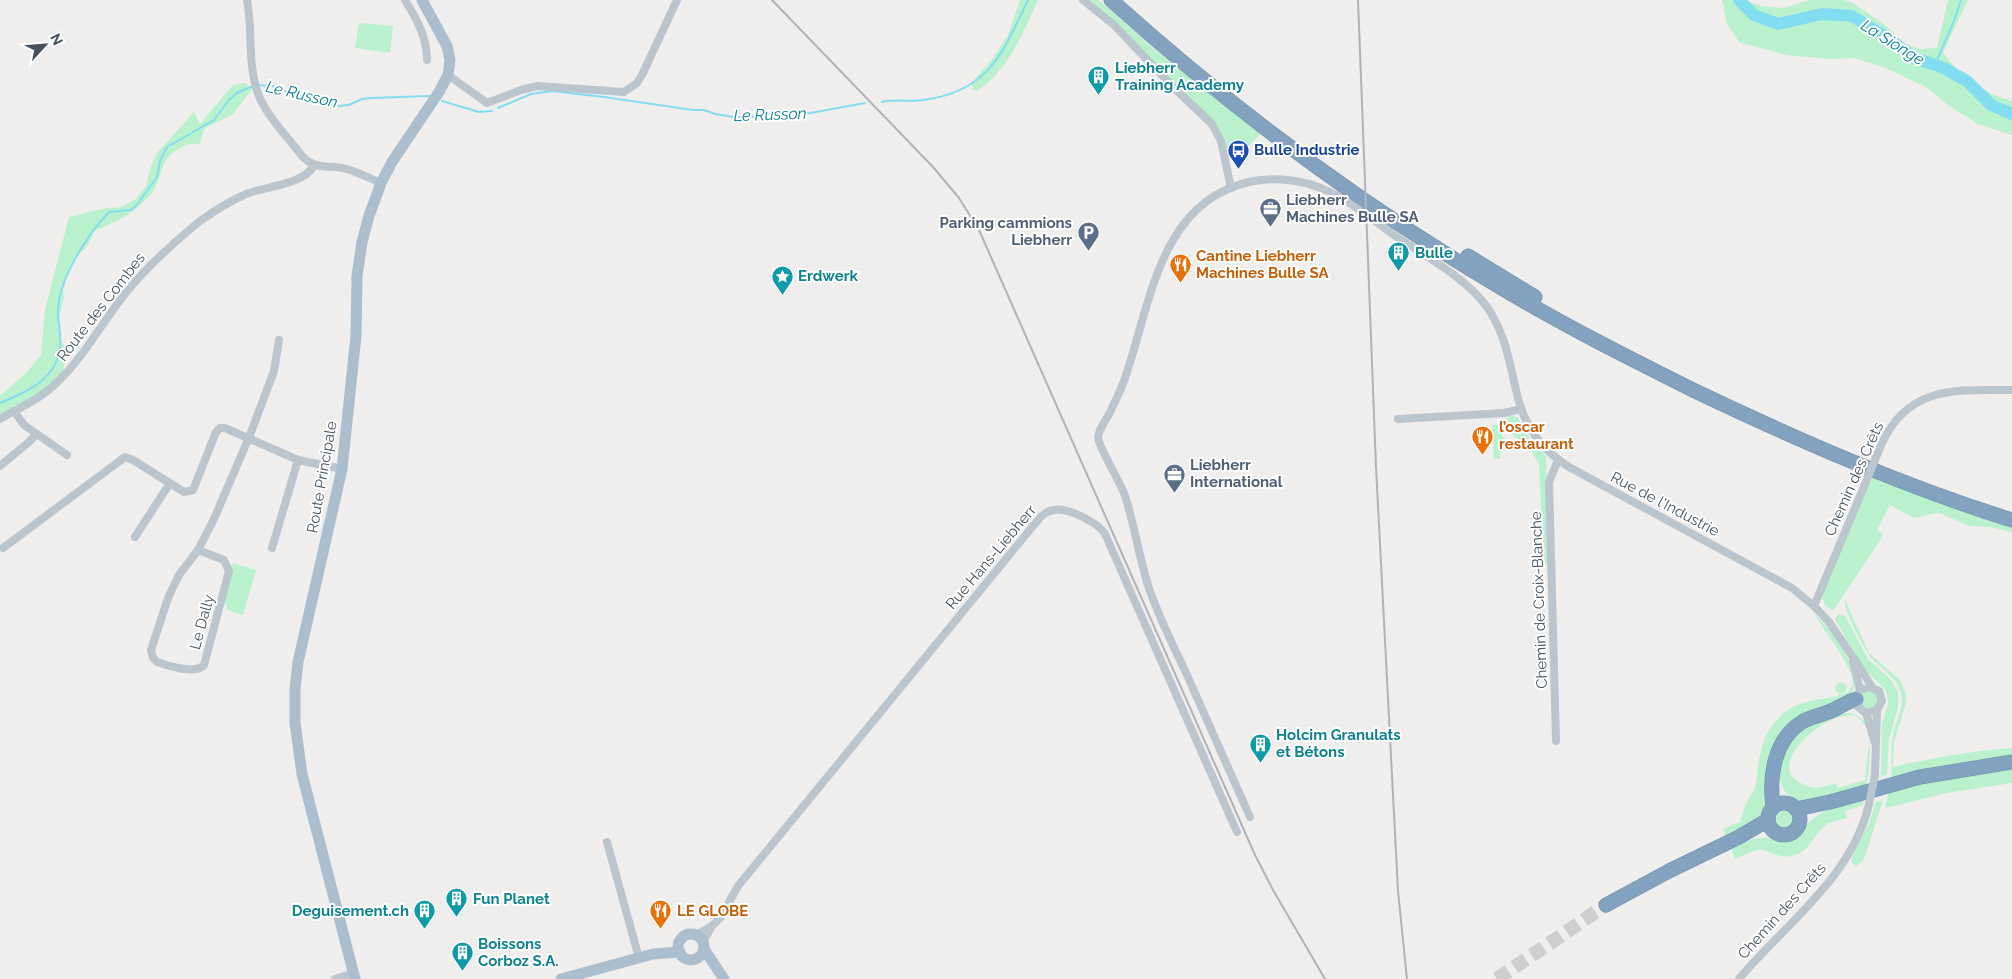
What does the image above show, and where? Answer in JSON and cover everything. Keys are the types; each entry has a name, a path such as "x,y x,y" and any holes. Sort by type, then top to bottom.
{"highway":[{"path":"1111,0 1188,66 1288,145 1408,229 1517,297 1622,355 1748,416 1846,460 2012,520"},
{"path":"1125,0 1208,71 1323,159 1428,231 1537,298 1635,351 1766,415 1864,457 2012,510"},
{"path":"1517,297 1536,311 1612,356 1744,422 1857,471 2012,526"},
{"path":"1860,702 1817,715 1801,723 1781,745 1776,756 1774,775 1789,809 1796,831 1779,836 1770,825 1769,812 1789,809 1830,802 1920,777 2012,762"},
{"path":"1606,905 1669,871 1739,837 1770,825"}],"main road":[{"path":"422,0 446,46 450,60 448,75"},
{"name":"Route Principale","path":"354,976 302,774 294,723 295,689 298,662 342,469 356,344 357,276 362,242 381,183 392,162 439,92 448,75"},
{"path":"561,979 680,946 686,935 700,946 721,975"},
{"path":"680,946 686,959 700,946"}],"street":[{"path":"247,0 254,81 265,107 302,156 314,166 347,170 381,183"},
{"path":"405,0 423,34 427,60"},
{"path":"448,75 487,103 537,86 624,92 637,83 642,75 677,0"},
{"path":"1083,0 1114,25 1174,88 1212,124 1220,141 1231,188 1196,210 1171,241 1161,265 1124,379 1098,437 1102,450 1114,470 1126,497 1140,560 1154,601 1250,817"},
{"name":"Route des Combes","path":"0,419 47,392 68,371 150,264 184,234 208,216 238,198 257,190 301,178 314,166"},
{"name":"Rue de l'Industrie","path":"1231,188 1255,181 1276,179 1302,182 1320,187 1348,202 1456,278 1483,302 1496,323 1503,341 1521,409 1535,437 1544,448 1558,460 1623,497 1780,580 1814,606"},
{"name":"Le Dally","path":"198,550 224,560 229,571 204,665 194,670 157,662 152,658 151,652 168,598 214,520 249,438 274,372 280,340"},
{"name":"Chemin des Crêts","path":"1739,979 1753,962 1809,905 1834,875 1857,837 1869,804 1875,775 1877,710 1882,704 1882,697 1872,687 1837,633 1814,606 1882,443 1899,416 1916,402 1929,396 1953,391 2012,390"},
{"path":"1398,419 1504,412 1521,409"},
{"path":"14,411 24,425 67,455"},
{"path":"2,548 123,458 129,457 184,492 194,490 216,432 220,428 225,428 298,460 342,469"},
{"path":"0,466 36,434"},
{"path":"272,548 298,460"},
{"name":"Chemin de Croix-Blanche","path":"1556,741 1549,482 1558,460"},
{"path":"135,537 170,483"},
{"name":"Rue Hans-Liebherr","path":"700,946 712,926 721,917 738,886 1039,519 1046,513 1054,510 1066,511 1094,522 1104,531 1237,832"},
{"name":"Chemin des Crêts","path":"1852,657 1860,702 1876,747"},
{"path":"1872,687 1860,702 1877,710"},
{"path":"607,842 639,958"},
{"path":"336,979 354,976"}],"green space":[{"path":"1020,0 1038,0 1021,38 998,72 977,91 972,89 972,82 993,58 1008,35"},
{"path":"1089,0 1099,0 1153,48 1261,133 1244,151 1236,154 1231,153 1226,148 1216,124 1155,65 1126,32"},
{"path":"1722,0 1745,0 1761,6 1784,8 1809,0 1844,0 1853,3 1885,25 1903,43 1920,49 1937,48 1948,0 1968,0 1943,52 1964,76 1992,94 2012,101 2012,135 1978,124 1949,106 1926,87 1883,67 1854,58 1829,59 1786,55 1739,42 1727,24"},
{"path":"359,23 393,26 390,53 355,48"},
{"path":"245,83 252,89 233,114 204,129 200,144 186,145 171,154 163,165 154,190 137,208 124,217 94,231 88,245 74,260 63,285 64,299 58,319 60,338 67,351 62,375 37,398 0,419 0,396 27,372 41,355 45,310 69,217 102,209 122,207 136,199 146,186 150,169 157,153 194,112 200,124 233,85"},
{"path":"1267,144 1276,152 1278,157 1273,158 1263,150 1262,145"},
{"path":"1513,416 1518,418 1532,442 1546,456 1549,563 1544,566 1539,464 1531,451 1505,428 1504,422 1507,417"},
{"path":"1492,425 1498,425 1502,436 1515,446 1500,447 1500,459 1494,459"},
{"path":"1872,478 2012,528 2012,532 1990,527 1969,526 1936,513 1914,518 1890,505 1877,530 1883,534 1880,540 1833,611 1825,605 1822,596 1854,515"},
{"path":"233,563 256,570 243,615 227,610 227,605 223,604"},
{"path":"1845,600 1869,653 1900,680 1906,693 1906,703 1894,742 1893,767 1952,755 2012,748 2012,757 1891,780 1892,740 1902,696 1895,681 1872,659 1865,648 1847,613"},
{"path":"1814,614 1829,629 1845,653 1851,665 1854,687 1849,695 1841,700 1814,710 1793,721 1763,813 1757,820 1727,838 1723,829 1740,822 1745,805 1753,792 1763,744 1770,728 1785,712 1792,708 1806,702 1843,694 1850,690 1853,683 1849,668"},
{"path":"1839,614 1845,616 1868,659 1891,680 1898,692 1898,708 1889,739 1887,775 1881,776 1882,724 1888,703 1887,695 1884,688 1865,670 1836,621 1835,618"},
{"path":"1841,682 1847,688 1841,694 1835,688"},
{"path":"1869,691 1875,694 1878,700 1875,706 1869,709 1863,706 1860,700 1863,694"},
{"path":"1846,713 1858,716 1867,726 1858,717 1846,716 1832,720 1818,728 1795,751 1790,763 1790,774 1799,782 1814,788 1836,783 1838,788 1865,780 1870,745 1866,787 1805,803 1794,799 1786,793 1781,784 1780,774 1780,763 1789,743 1807,727"},
{"path":"2012,768 2012,783 1947,793 1885,808 1889,790 1922,782"},
{"path":"1864,797 1863,805 1845,811 1847,818 1825,826 1805,850 1800,853 1778,856 1766,851 1757,850 1735,859 1731,847 1761,838 1792,840 1819,814"},
{"path":"1883,800 1865,856 1862,862 1856,866 1851,862 1852,858 1869,823 1876,802"},
{"path":"1785,810 1791,813 1794,819 1791,825 1785,828 1779,825 1776,819 1779,813"}],"waterway":[{"name":"Le Russon","path":"882,102 924,100 946,95 964,88 979,79 1001,53 1028,0"},
{"name":"La Sionge","path":"1739,0 1754,15 1778,24 1822,14 1852,16 1888,38 1914,58 1942,67 1967,81 1991,105 2012,114"},
{"path":"1935,65 1961,0"},
{"name":"Le Russon","path":"257,85 272,86 304,98 338,106 349,105 362,99 371,98 429,96"},
{"name":"Le Russon","path":"0,403 30,389 47,376 53,368 58,358 60,347 58,318 60,296 76,257 92,232 109,212 131,210 136,206 157,177 160,161 167,147 214,120 229,100 237,93 253,86"},
{"name":"Le Russon","path":"498,108 531,94 552,91 704,110 734,117 751,117 779,111 805,114 865,103"},
{"name":"Le Russon","path":"442,101 479,112 492,111"}],"tunnel":[{"path":"1497,979 1606,905"}],"railway":[{"path":"772,0 933,167 959,198 979,230 1255,855 1273,890 1325,979"},
{"path":"1358,0 1376,467 1398,891 1407,979"}],"place":[{"name":"Liebherr Training Academy","path":"1099,96"},
{"name":"Bulle Industrie","path":"1238,169"},
{"name":"Liebherr Machines Bulle SA","path":"1270,228"},
{"name":"Parking cammions Liebherr","path":"1088,251"},
{"name":"Bulle","path":"1399,272"},
{"name":"Cantine Liebherr Machines Bulle SA","path":"1180,284"},
{"name":"Erdwerk","path":"782,295"},
{"name":"l’oscar restaurant","path":"1483,455"},
{"name":"Liebherr International","path":"1174,493"},
{"name":"Holcim Granulats et Bétons","path":"1260,763"},
{"name":"Fun Planet","path":"457,918"},
{"name":"Deguisement.ch","path":"425,930"},
{"name":"LE GLOBE","path":"661,930"},
{"name":"Boissons Corboz S.A.","path":"462,972"}]}
